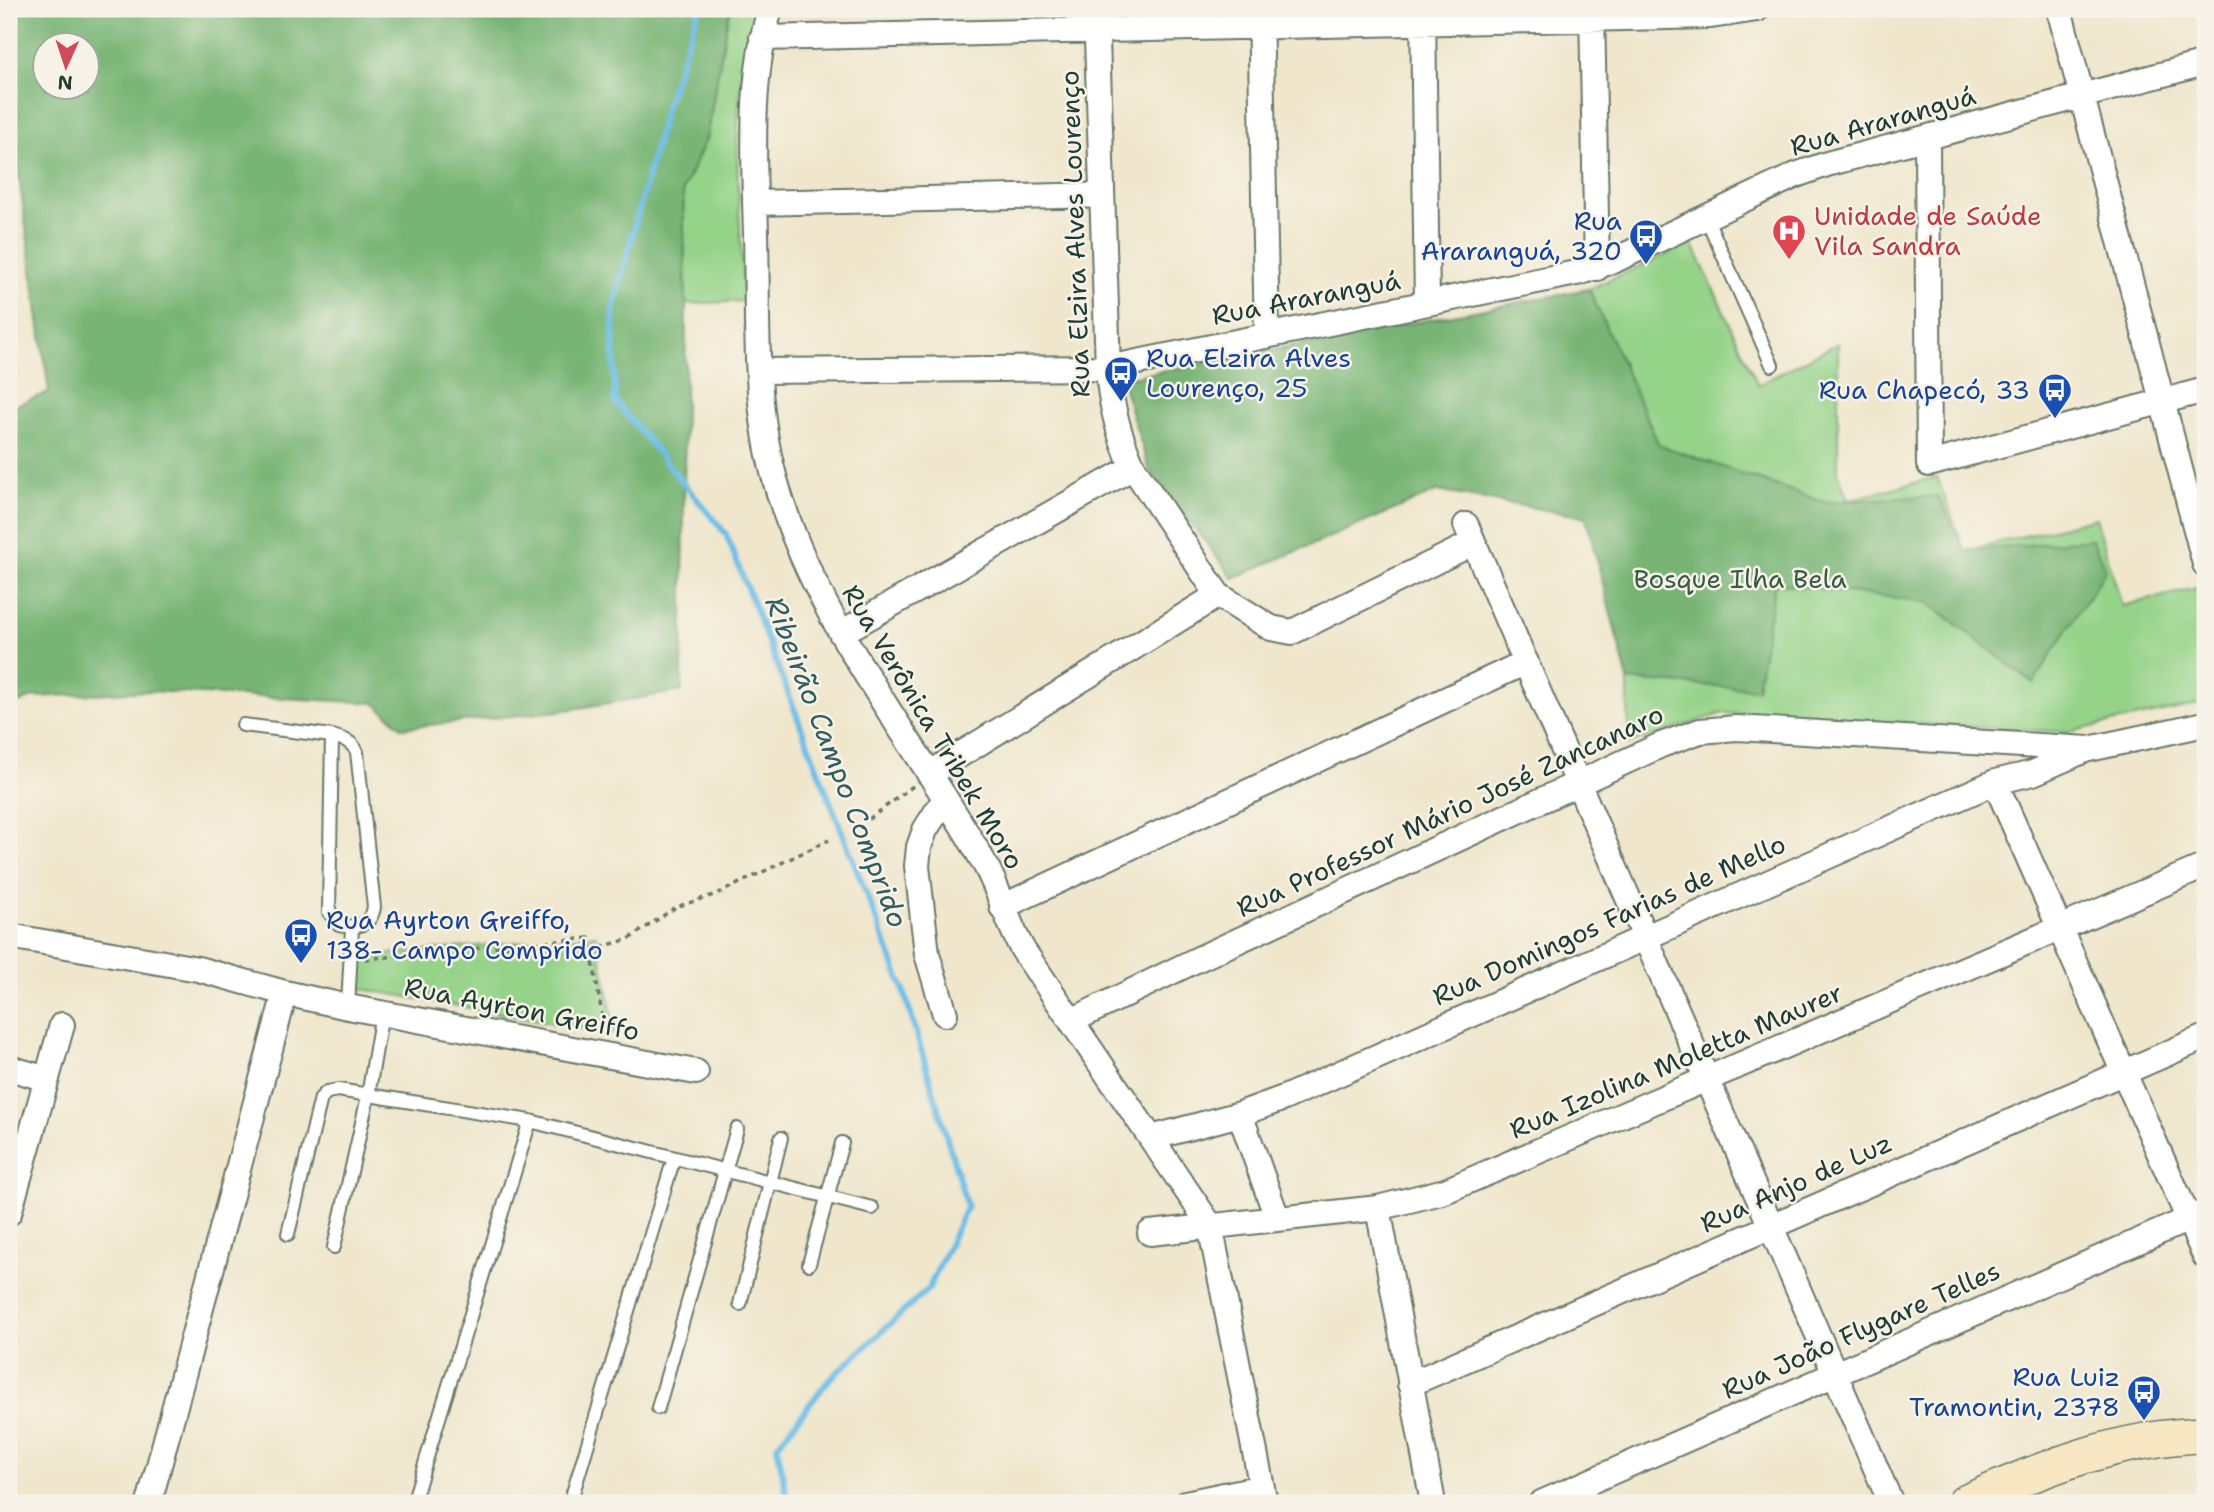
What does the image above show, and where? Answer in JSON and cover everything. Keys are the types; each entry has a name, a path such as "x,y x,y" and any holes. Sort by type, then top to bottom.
{"main road":[{"path":"1965,1503 2079,1456 2134,1442 2205,1434"}],"street":[{"name":"Rua Verônica Tribek Moro","path":"770,9 762,38 755,104 755,203 761,405 767,443 783,507 808,572 841,633 987,869 1023,950 1210,1225 1263,1495"},
{"path":"762,38 1097,19 1592,14 1711,16 1755,9"},
{"path":"2059,9 2205,564"},
{"path":"1592,14 1597,268"},
{"path":"1423,16 1427,303"},
{"path":"1260,18 1268,336"},
{"name":"Rua Elzira Alves Lourenço","path":"1097,19 1108,368 1112,412 1133,467 1218,595"},
{"name":"Rua Araranguá","path":"760,371 1108,368 1597,268 1813,169 2205,63"},
{"path":"1927,138 1929,464 2205,390"},
{"path":"755,203 1102,195"},
{"path":"841,633 1133,467"},
{"path":"929,774 1218,595 1271,628 1292,632 1470,534 1891,1503"},
{"path":"1002,907 1526,662"},
{"name":"Rua Professor Mário José Zancanaro","path":"1071,1021 1194,961 1680,737 1737,728 2089,749 2205,724"},
{"name":"Rua Domingos Farias de Mello","path":"1150,1138 1240,1114 1283,1098 1995,782 2034,773 2089,749"},
{"path":"1995,782 2124,1072 2197,1216 2205,1256"},
{"path":"944,800 925,830 919,847 918,866 927,954 945,1014"},
{"name":"Rua Izolina Moletta Maurer","path":"1150,1233 1378,1208 1412,1201 1476,1180 2205,866"},
{"name":"Rua Ayrton Greiffo","path":"9,936 198,970 348,1007 696,1072"},
{"path":"149,1503 285,993"},
{"path":"9,1213 62,1025"},
{"name":"Rua Anjo de Luz","path":"1410,1384 2205,1037"},
{"path":"9,1068 47,1079"},
{"path":"1240,1114 1277,1218"},
{"path":"1378,1208 1433,1503"},
{"name":"Rua João Flygare Telles","path":"1541,1503 2197,1216"},
{"path":"1186,1503 1263,1495"}],"lane":[{"path":"1706,217 1772,365"},
{"path":"243,725 332,736 354,745 357,752 374,907 373,915 366,922 352,928 339,925 329,912 332,736"},
{"path":"348,1007 352,928"},
{"path":"334,1247 368,1096 382,1013"},
{"path":"288,1234 321,1098 327,1092 338,1090 530,1121 872,1208"},
{"path":"413,1503 530,1121"},
{"path":"657,1408 737,1129"},
{"path":"740,1304 781,1138"},
{"path":"809,1264 842,1143"},
{"path":"570,1503 674,1158"}],"path":[{"path":"869,819 929,774"},
{"path":"591,950 629,939 676,907 717,894 829,840"},
{"path":"351,961 589,938 609,1056"}],"green space":[{"path":"9,9 732,9 728,17 706,139 683,190 686,304 682,691 566,710 402,728 375,703 148,691 33,697 9,707 9,408 49,392 9,105"},
{"path":"732,9 757,9 747,45 738,117 738,191 744,301 686,304 683,190 706,139 728,17"},
{"name":"Bosque Ilha Bela","path":"1692,243 1758,385 1838,343 1838,473 1848,500 1937,477 1965,551 2096,518 2122,606 2205,586 2205,703 2068,732 1723,713 1628,744 1628,679 1586,517 1438,491 1233,578 1121,379 1589,289"},
{"name":"Bosque Ilha Bela","path":"1589,289 1659,445 1824,502 1938,496 1965,551 2092,539 2106,570 2033,683 1927,602 1775,583 1757,689 1628,680 1586,517 1438,491 1233,578 1149,469 1121,379"},
{"path":"596,935 616,1034 356,988 358,957"}],"waterway":[{"name":"Ribeirão Campo Comprido","path":"699,9 667,102 613,309 615,401 726,534 903,988 967,1206 929,1288 828,1381 777,1446 788,1503"}],"place":[{"name":"Unidade de Saúde Vila Sandra","path":"1789,261"},
{"name":"Rua Araranguá, 320","path":"1646,266"},
{"name":"Rua Elzira Alves Lourenço, 25","path":"1121,403"},
{"name":"Rua Chapecó, 33","path":"2055,420"},
{"name":"Rua Ayrton Greiffo, 138- Campo Comprido","path":"301,965"},
{"name":"Rua Luiz Tramontin, 2378","path":"2144,1422"}]}
